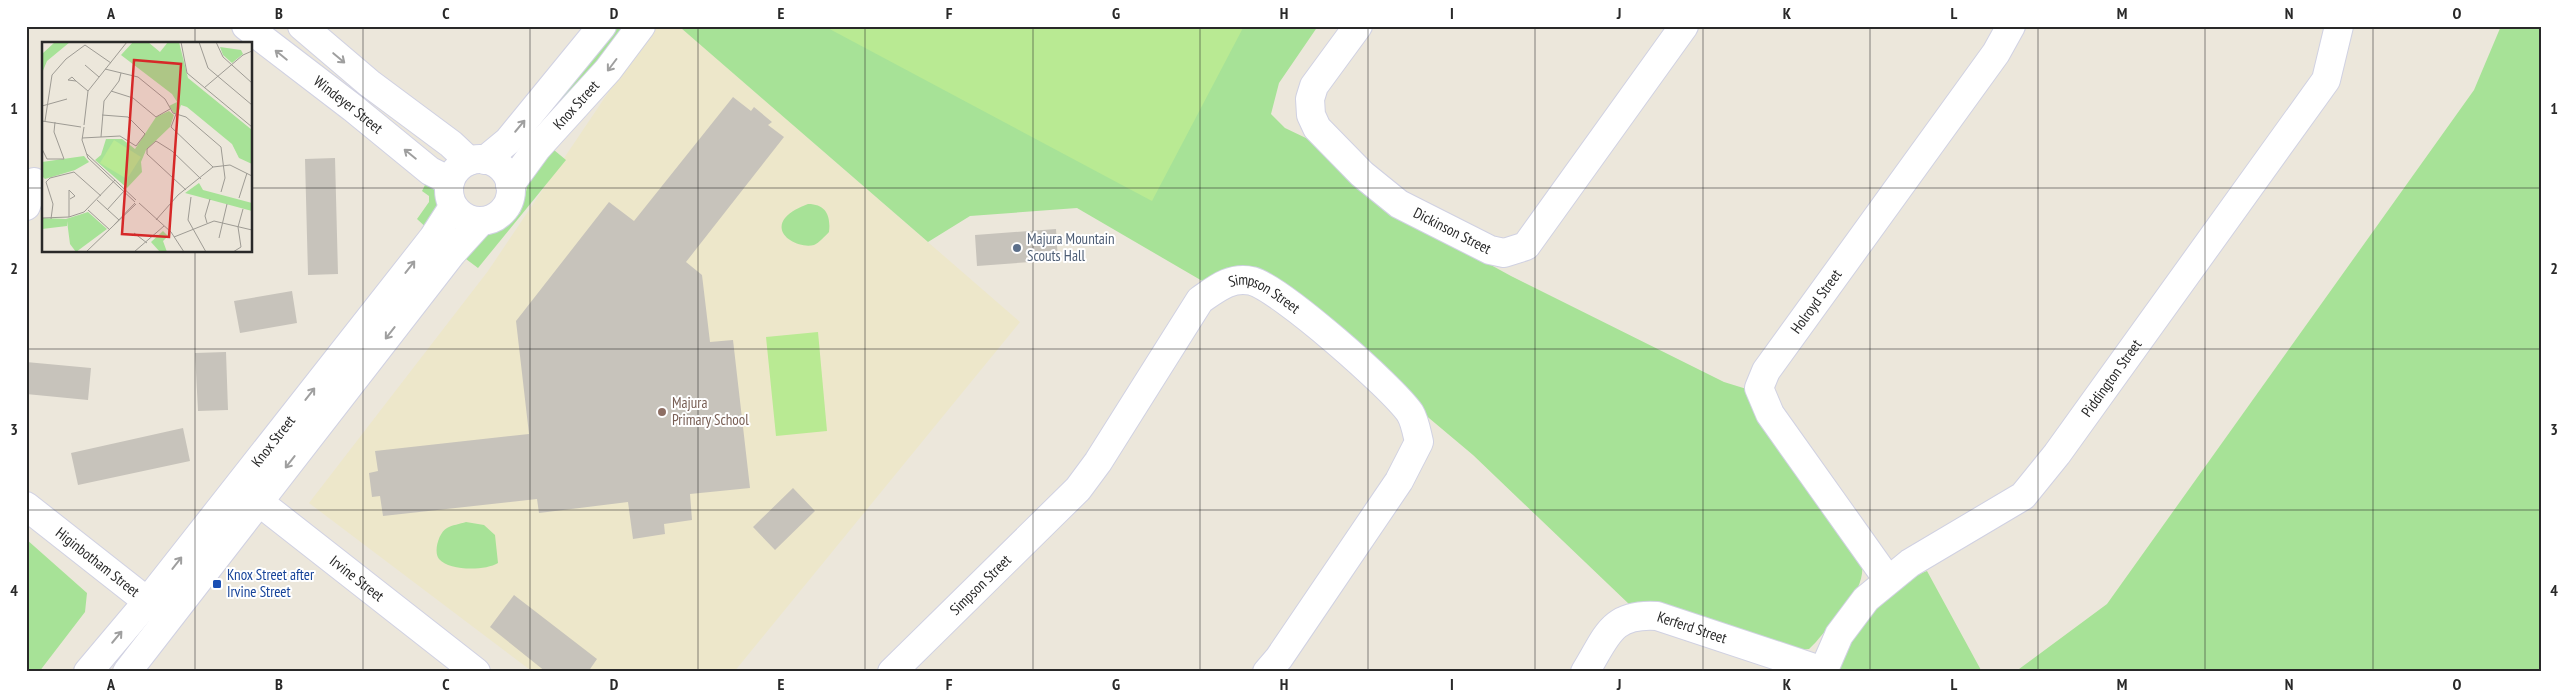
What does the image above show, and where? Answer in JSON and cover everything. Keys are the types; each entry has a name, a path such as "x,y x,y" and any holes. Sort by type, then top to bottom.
{"street":[{"name":"Windeyer Street","path":"246,26 353,108 430,171 452,194"},
{"name":"Windeyer Street","path":"302,26 369,83 451,144 477,160"},
{"name":"Knox Street","path":"477,160 508,140 602,26"},
{"name":"Knox Street","path":"510,185 537,148 608,70 641,26"},
{"name":"Dickinson Street","path":"1358,26 1314,86 1310,107 1311,116 1317,128 1362,174 1399,204 1490,250 1504,253 1526,246 1684,26"},
{"name":"Holroyd Street","path":"1888,580 1770,414 1759,388 1766,371 1996,53 2011,26"},
{"name":"Piddington Street","path":"1823,671 1839,635 1866,599 1910,563 2023,496 2057,454 2326,80 2339,26"},
{"path":"477,160 502,169 510,185 510,199 503,211 492,219 481,222 464,217 452,194 459,167 477,160"},
{"name":"Knox Street","path":"88,672 147,602 433,238 452,194"},
{"name":"Knox Street","path":"127,672 452,253 481,222"},
{"name":"Simpson Street","path":"892,672 1078,489 1098,462 1200,300 1223,284 1237,280 1253,282 1270,290 1337,341 1410,414 1419,442 1399,481 1279,658 1267,672"},
{"name":"Irvine Street","path":"238,486 476,672"},
{"name":"Higinbotham Street","path":"26,506 169,619"},
{"name":"Kerferd Street","path":"1585,672 1610,631 1623,619 1638,615 1657,616 1823,671"}],"shaded area":[{"name":"Majura Primary School","path":"653,26 679,26 1020,322 734,672 533,672 309,503 488,271"}],"green space":[{"path":"612,26 628,26 551,122 541,115"},
{"path":"682,26 1318,26 1279,83 1271,114 1285,128 1308,139 1383,206 1511,276 1724,382 1753,391 1862,564 1862,575 1859,585 1847,606 1816,642 1809,649 1800,650 1630,605 1473,455 1254,271 1204,282 1077,208 970,216 928,242 681,28"},
{"path":"824,26 1244,26 1152,201"},
{"path":"2501,26 2542,26 2542,672 2015,672 2107,604 2474,90"},
{"path":"548,145 566,160 478,268 466,259 487,235 510,223 520,213 529,177"},
{"path":"428,179 438,192 440,198 438,210 430,231 417,219 429,202 429,196 422,191"},
{"path":"808,204 819,206 826,212 829,221 829,232 814,245 808,246 795,243 789,239 782,230 782,224 790,213"},
{"path":"818,332 827,431 776,436 766,337"},
{"path":"466,522 484,525 495,535 498,563 485,567 459,568 444,563 439,559 437,547 439,538 444,530"},
{"path":"26,539 87,593 85,612 39,672 26,672"},
{"path":"1927,571 1982,672 1832,672 1838,653 1898,582"}],"building":[{"path":"733,97 751,111 754,107 772,122 768,125 784,137 686,262 702,275 710,342 733,340 750,488 690,494 692,520 664,524 665,534 633,539 628,502 539,513 537,499 383,516 380,496 372,497 369,473 378,471 375,451 529,434 516,321 609,202 634,221"},
{"path":"335,158 338,274 308,275 305,159"},
{"name":"Majura Mountain Scouts Hall","path":"1056,229 1058,260 977,266 975,235"},
{"path":"292,291 297,323 240,333 234,301"},
{"path":"226,352 228,410 198,411 195,353"},
{"path":"26,362 91,368 88,400 26,394"},
{"path":"183,428 190,461 78,485 71,453"},
{"path":"793,488 815,511 775,550 753,527"},
{"path":"514,595 597,659 588,672 546,672 490,627"}],"place":[{"name":"Majura Mountain Scouts Hall","path":"1017,248"},
{"name":"Majura Primary School","path":"662,412"},
{"name":"Knox Street after Irvine Street","path":"217,584"}]}
